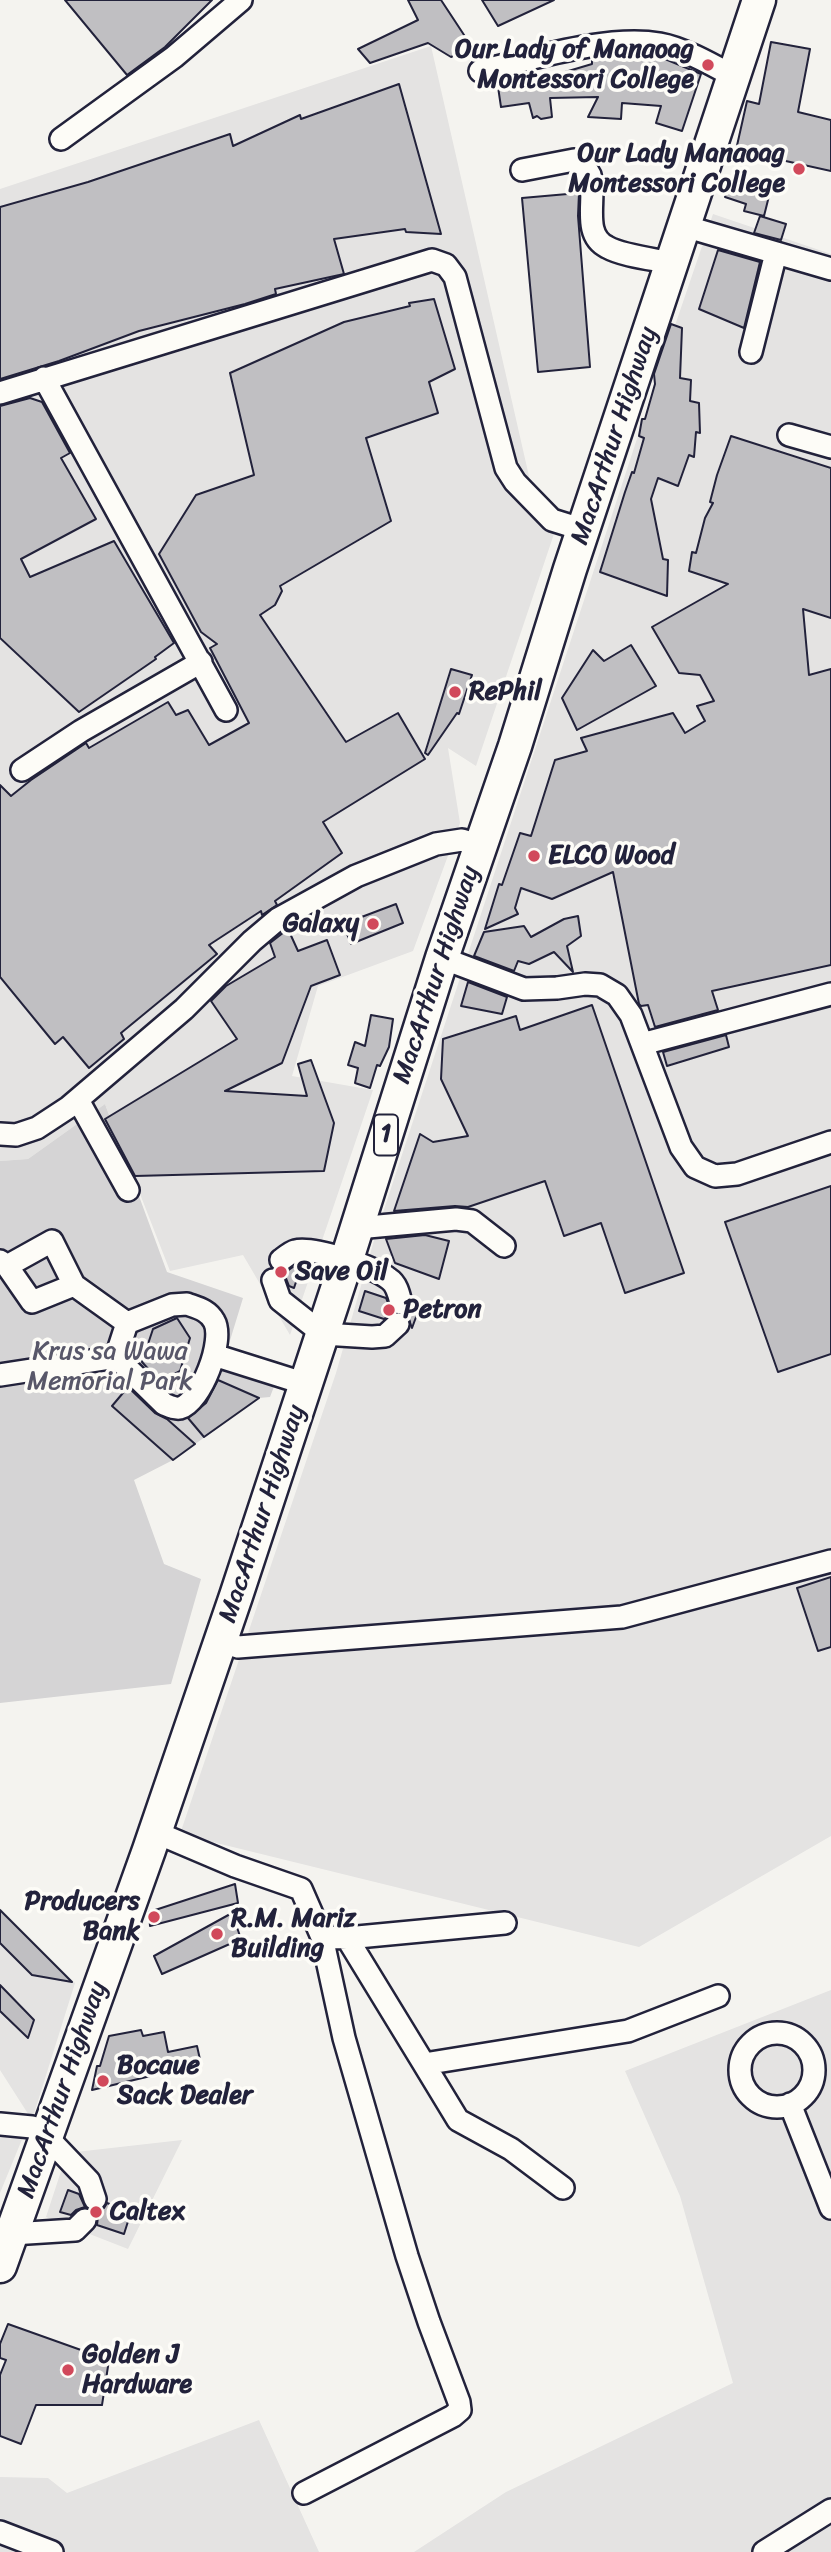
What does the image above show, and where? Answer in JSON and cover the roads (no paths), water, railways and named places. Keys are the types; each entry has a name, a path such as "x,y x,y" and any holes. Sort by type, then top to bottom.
{"highway":[{"name":"MacArthur Highway","path":"0,2266 220,1642 323,1334 479,845 514,747 759,0"}],"street":[{"path":"61,139 174,57 241,0"},
{"path":"480,71 599,45 628,42 662,44 733,76"},
{"path":"522,170 575,160 584,166 590,176 592,219 597,240 608,248 672,263"},
{"path":"684,226 831,269"},
{"path":"751,352 776,253"},
{"path":"0,393 432,260 446,265 455,277 506,468 515,482 552,520 583,530"},
{"path":"44,378 226,709"},
{"path":"789,435 831,447"},
{"path":"22,770 81,731 201,662"},
{"path":"0,1134 16,1135 37,1128 78,1100 184,1009 278,919 356,876 436,844 462,840 479,845"},
{"path":"442,958 524,989 585,984 600,985 618,995 631,1015 681,1147 695,1167 715,1176 737,1174 831,1142"},
{"path":"642,1044 831,994"},
{"path":"78,1100 128,1189"},
{"path":"357,1227 456,1219 472,1221 504,1246"},
{"path":"74,1285 32,1302 4,1263 52,1241 74,1285 127,1323"},
{"path":"273,1280 280,1300 323,1334 385,1336 400,1313 398,1290 390,1279 347,1259 309,1251 295,1251 281,1260"},
{"path":"116,1357 164,1404 182,1408 201,1387 214,1355 218,1337 215,1322 204,1310 187,1304 172,1305 127,1323"},
{"path":"116,1357 127,1323"},
{"path":"214,1355 306,1384"},
{"path":"0,1375 116,1357"},
{"path":"220,1642 238,1647 622,1617 831,1561"},
{"path":"155,1832 235,1866 301,1889 322,1937 344,2038 400,2230 429,2322 459,2402 460,2410 453,2416 304,2493"},
{"path":"322,1937 347,1938 505,1923"},
{"path":"347,1938 458,2120 511,2149 563,2188"},
{"path":"424,2064 628,2031 718,1996"},
{"path":"790,2104 831,2208"},
{"path":"0,2124 32,2127 47,2137 89,2181 95,2199"},
{"path":"12,2234 75,2231 85,2220"},
{"path":"764,2552 830,2514"},
{"path":"0,2532 52,2552"}],"place":[{"name":"Our Lady of Manaoag Montessori College","path":"708,65"},
{"name":"Our Lady Manaoag Montessori College","path":"799,169"},
{"name":"RePhil","path":"455,692"},
{"name":"ELCO Wood","path":"534,856"},
{"name":"Galaxy","path":"373,924"},
{"name":"Save Oil","path":"281,1272"},
{"name":"Petron","path":"389,1310"},
{"name":"Producers Bank","path":"154,1917"},
{"name":"R.M. Mariz Building","path":"217,1934"},
{"name":"Bocaue Sack Dealer","path":"103,2081"},
{"name":"Caltex","path":"96,2212"},
{"name":"Golden J Hardware","path":"68,2370"}],"park label":[{"name":"Krus sa Wawa Memorial Park","path":"110,1367"}]}
